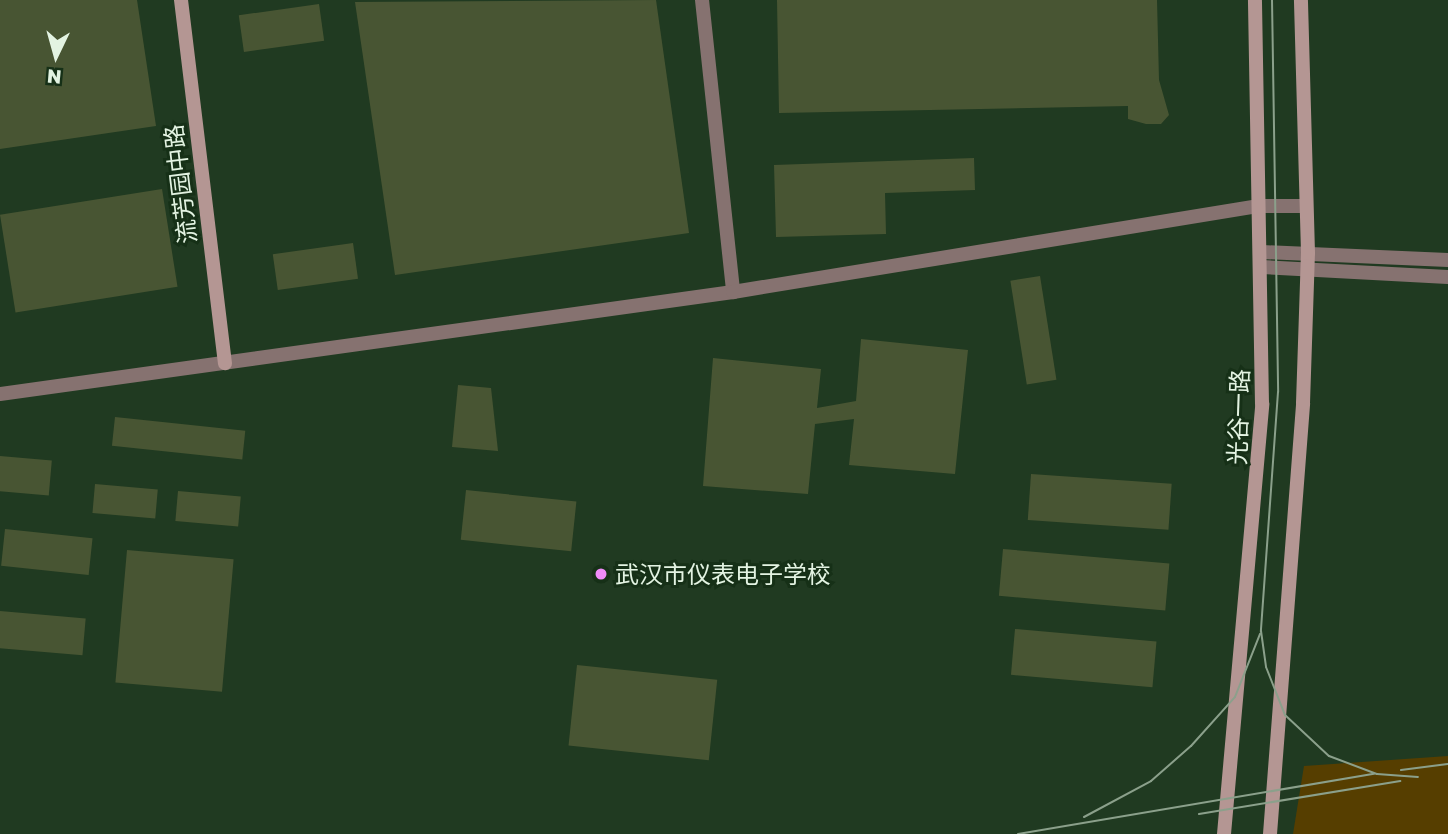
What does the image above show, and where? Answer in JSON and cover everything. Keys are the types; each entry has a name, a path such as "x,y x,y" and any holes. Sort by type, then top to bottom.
{"main road":[{"name":"流芳园中路","path":"181,0 225,363"},
{"name":"光谷一路","path":"1224,834 1258,486 1262,252 1255,0"},
{"path":"1270,834 1308,271 1301,0"}],"street":[{"path":"702,0 733,292"},
{"path":"0,394 733,292 1259,206 1305,206"},
{"path":"1262,252 1448,260"},
{"path":"1262,267 1448,277"}],"shaded area":[{"path":"1448,756 1448,834 1293,834 1304,766"}],"building":[{"path":"0,0 137,0 156,126 0,149"},
{"path":"656,0 689,233 395,275 355,2"},
{"path":"777,0 1157,0 1159,80 1169,115 1161,124 1146,124 1128,119 1128,106 779,113"},
{"path":"319,4 324,41 244,52 239,15"},
{"path":"974,158 975,190 885,193 886,234 776,237 774,165"},
{"path":"162,189 177,287 16,312 0,215"},
{"path":"353,243 358,279 278,290 273,254"},
{"path":"1040,276 1056,380 1027,384 1010,281"},
{"path":"861,339 968,350 955,474 849,465 854,419 815,424 808,494 703,486 713,358 821,369 817,408 856,401"},
{"path":"458,385 491,388 498,451 452,447"},
{"path":"115,417 245,431 242,460 112,446"},
{"path":"0,456 52,461 49,495 0,491"},
{"path":"1031,474 1172,484 1168,530 1028,520"},
{"path":"95,484 158,489 155,518 92,513"},
{"path":"466,490 576,502 571,551 461,540"},
{"path":"178,491 241,496 238,526 175,521"},
{"path":"5,529 93,538 89,575 1,566"},
{"path":"1003,549 1169,564 1165,610 999,596"},
{"path":"127,550 234,559 222,692 115,682"},
{"path":"0,611 86,618 82,655 0,648"},
{"path":"1015,629 1156,641 1152,687 1011,675"},
{"path":"577,665 717,680 709,760 569,746"}],"tram line":[{"path":"1272,0 1278,392 1261,631 1266,667 1285,715 1329,756 1377,774 1418,777"},
{"path":"1084,817 1151,781 1191,746 1235,697 1260,634"},
{"path":"1401,770 1448,764"},
{"path":"1018,834 1374,774"},
{"path":"1199,814 1400,781"}],"place":[{"name":"武汉市仪表电子学校","path":"601,574"}]}
